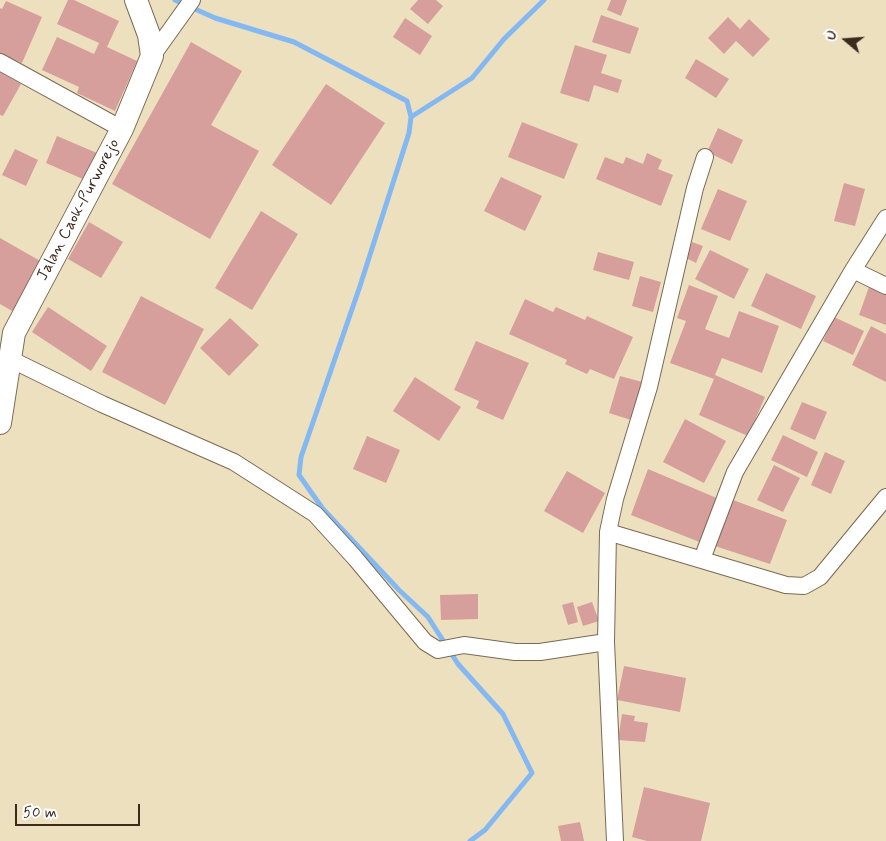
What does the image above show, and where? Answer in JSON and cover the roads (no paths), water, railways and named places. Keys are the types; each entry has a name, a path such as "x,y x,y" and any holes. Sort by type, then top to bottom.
{"street":[{"path":"136,0 149,35 152,56"},
{"path":"152,56 176,25 192,0"},
{"name":"Jalan Caok-Purworejo","path":"0,422 4,353 122,129 152,56"},
{"path":"0,62 122,129"},
{"path":"615,841 606,642 608,532 615,499 649,387 695,188 705,157"},
{"path":"702,559 735,472 853,270 886,218"},
{"path":"853,270 886,286"},
{"path":"4,353 102,404 234,462 315,514 355,558 425,642 438,650 464,645 515,652 540,652 606,642"},
{"path":"608,532 786,585 804,586 820,578 886,497"}],"waterway":[{"path":"175,0 215,18 294,42 407,101 411,117 409,133 360,286 301,457 299,475 323,509 399,590 428,617 458,664 503,714 532,773 485,830 470,841"},
{"path":"411,117 472,78 504,39 544,0"}]}
